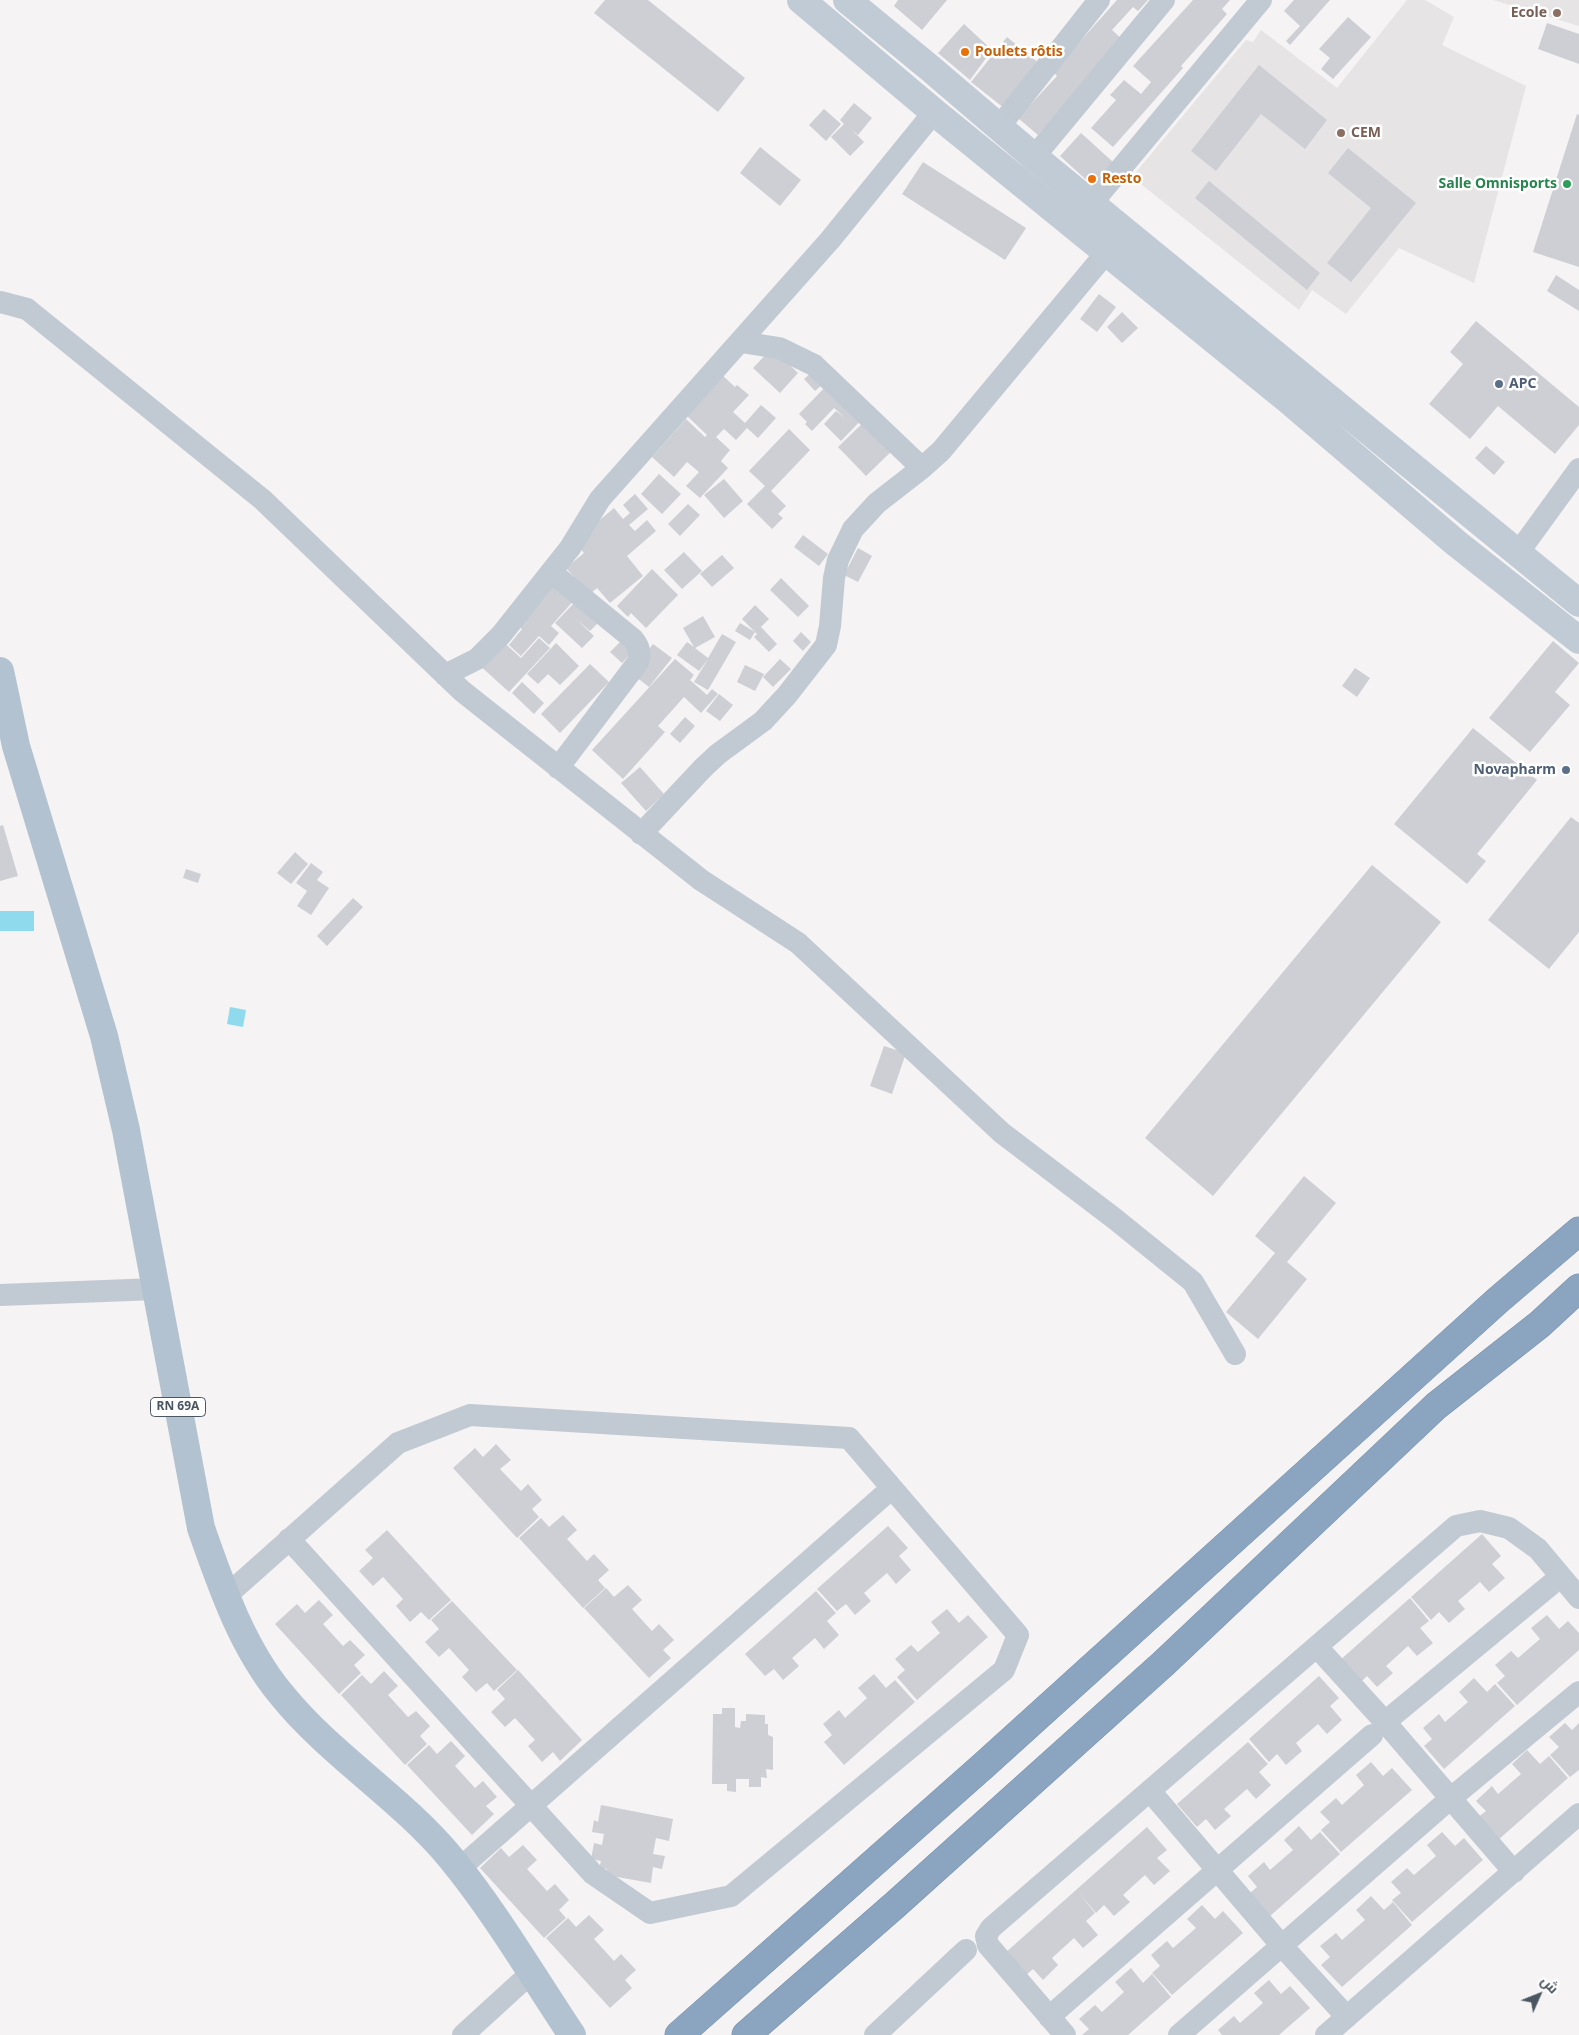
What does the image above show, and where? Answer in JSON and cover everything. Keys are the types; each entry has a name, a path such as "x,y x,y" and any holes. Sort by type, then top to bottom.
{"highway":[{"path":"679,2035 990,1759 1490,1308 1579,1231"},
{"path":"746,2035 896,1904 1164,1663 1436,1406 1540,1324 1579,1288"}],"main road":[{"path":"801,0 934,112 1293,404 1456,543 1579,640"},
{"path":"855,3 1034,157 1579,602"},
{"name":"RN 69A","path":"0,671 2,700 104,1036 126,1130 201,1528 226,1596 252,1652 281,1694 334,1750 410,1816 450,1857 514,1943 572,2035"}],"street":[{"path":"999,127 1099,0"},
{"path":"1034,157 1164,0"},
{"path":"1092,204 1261,0"},
{"path":"445,675 477,659 490,648 570,548 600,499 830,240 934,112"},
{"path":"641,834 703,768 718,754 763,721 787,695 826,645 838,560 853,529 877,503 941,451 1106,253"},
{"path":"0,302 27,309 263,500 462,691 701,880 798,943 1002,1133 1115,1219 1193,1282 1235,1354"},
{"path":"741,342 779,348 814,366 922,468"},
{"path":"1518,553 1579,469"},
{"path":"551,572 633,639 639,648 640,656 638,662 558,768"},
{"path":"0,1295 156,1289"},
{"path":"226,1596 398,1443 470,1415 849,1438 1018,1635 1004,1670 732,1896 650,1913 593,1874 289,1540"},
{"path":"459,1869 892,1488"},
{"path":"1065,2035 988,1945 986,1936 992,1928 1456,1526 1480,1520 1509,1528 1538,1549 1579,1598"},
{"path":"1050,2017 1378,1728 1560,1577"},
{"path":"1317,1646 1378,1728 1451,1798 1514,1872"},
{"path":"1179,2035 1451,1798 1579,1692"},
{"path":"1150,1791 1282,1946 1346,2017"},
{"path":"1326,2035 1579,1814"},
{"path":"875,2035 966,1950"},
{"path":"464,2035 532,1972"}],"shaded area":[{"name":"CEM","path":"1407,0 1425,0 1454,17 1442,45 1526,86 1474,283 1399,248 1346,314 1312,290 1299,310 1132,177 1246,40 1253,42 1261,30 1337,88"},
{"name":"Ecole","path":"1493,0 1579,0 1579,26"}],"water":[{"path":"0,911 34,911 34,931 0,931"},
{"path":"230,1007 246,1010 243,1027 227,1024"}],"building":[{"path":"605,0 648,0 745,78 718,112 594,13"},
{"path":"898,0 947,0 922,30 894,6"},
{"path":"1117,0 1148,0 1138,11 1133,7 1112,30 1123,40 1038,135 1018,118 1057,76 1053,72"},
{"path":"1193,0 1230,0 1222,9 1227,14 1181,66 1183,68 1113,147 1091,128 1116,100 1110,95 1124,80 1141,94 1151,82 1133,66"},
{"path":"1294,0 1330,0 1290,45 1286,41 1300,26 1284,11"},
{"path":"1348,17 1371,37 1333,79 1321,69 1330,58 1319,49"},
{"path":"1547,23 1579,34 1579,64 1538,49"},
{"name":"Poulets rôtis","path":"964,24 992,50 970,80 938,53"},
{"path":"1007,37 1040,64 1004,108 971,82"},
{"path":"1259,65 1327,120 1305,149 1261,114 1216,171 1191,151"},
{"path":"854,103 872,118 858,135 852,130 864,142 850,156 831,137 844,124 840,120"},
{"path":"824,109 841,124 826,141 809,125"},
{"name":"Salle Omnisports","path":"1577,114 1579,115 1579,267 1533,252"},
{"path":"1081,133 1113,162 1092,185 1060,156"},
{"path":"760,147 801,180 780,206 740,173"},
{"path":"1348,148 1416,203 1351,282 1327,263 1371,208 1328,173"},
{"path":"923,162 1026,228 1005,260 902,194"},
{"path":"1209,181 1320,273 1307,290 1195,198"},
{"path":"1556,275 1579,290 1579,311 1547,291"},
{"path":"1099,294 1116,307 1097,332 1080,319"},
{"path":"1122,312 1138,328 1122,343 1107,327"},
{"name":"APC","path":"1476,321 1579,407 1579,425 1555,454 1498,406 1470,439 1429,404 1463,364 1450,352"},
{"path":"772,348 798,373 780,393 753,368"},
{"path":"823,363 833,375 815,391 804,379"},
{"path":"721,374 735,387 737,385 749,395 733,412 745,423 761,405 776,418 758,438 747,428 736,440 724,429 716,437 730,450 721,461 728,468 700,498 686,486 699,472 687,462 674,477 652,457 686,419 705,437 707,435 685,414"},
{"path":"829,383 869,412 841,441 824,424 836,411 845,418 834,408 812,431 799,414"},
{"path":"868,418 896,447 866,476 838,447"},
{"path":"789,429 810,450 771,491 786,506 778,514 783,518 772,529 747,504 765,486 749,471"},
{"path":"1486,446 1505,462 1494,475 1475,458"},
{"path":"659,474 681,494 662,514 641,494"},
{"path":"724,479 743,501 724,518 704,495"},
{"path":"635,494 648,509 629,525 635,531 647,520 656,531 627,556 643,576 610,603 597,588 589,595 584,589 551,626 559,633 549,645 539,636 521,656 509,645 522,629 515,623 558,576 582,586 566,568 584,553 574,542 614,508 623,519 630,513 623,505"},
{"path":"688,504 700,515 680,536 668,524"},
{"path":"803,535 828,554 819,566 794,547"},
{"path":"858,548 872,556 858,582 844,575"},
{"path":"684,552 702,571 682,589 664,570"},
{"path":"722,555 734,568 712,587 700,574"},
{"path":"652,569 678,595 646,628 631,613 628,617 617,606"},
{"path":"781,578 809,606 798,617 770,590"},
{"path":"575,602 608,613 590,631 576,619 594,636 582,648 555,623"},
{"path":"755,605 769,619 761,627 777,644 769,652 754,637 757,634 742,619"},
{"path":"703,616 715,637 695,648 708,658 722,634 736,642 708,690 694,682 708,659 699,671 677,655 687,642 694,647 683,628"},
{"path":"740,623 755,632 750,640 735,631"},
{"path":"801,632 811,642 803,651 793,641"},
{"path":"539,638 550,648 509,692 477,663 500,639 521,658"},
{"path":"624,638 635,649 622,663 610,652"},
{"path":"1553,641 1579,663 1555,692 1570,705 1530,752 1489,718"},
{"path":"556,643 579,666 560,685 548,674 538,684 527,674"},
{"path":"653,644 672,658 649,687 631,673"},
{"path":"675,659 694,675 690,680 707,695 712,689 718,694 701,713 684,697 658,726 665,732 623,779 592,750"},
{"path":"780,659 791,669 773,687 763,677"},
{"path":"590,664 609,682 560,733 541,714"},
{"path":"745,665 764,674 755,691 737,682"},
{"path":"1355,668 1370,678 1357,697 1342,686"},
{"path":"522,682 544,703 534,714 512,693"},
{"path":"719,694 733,705 720,721 706,711"},
{"path":"685,717 695,726 680,743 670,734"},
{"path":"1473,728 1537,780 1477,854 1486,861 1467,884 1394,824"},
{"path":"640,767 664,794 646,811 621,783"},
{"path":"1571,817 1579,823 1579,932 1549,969 1488,920"},
{"path":"3,825 18,876 0,881 0,826"},
{"path":"295,852 308,864 291,884 277,873"},
{"path":"311,863 323,872 317,880 329,888 311,915 297,906 307,891 296,883"},
{"path":"1372,865 1441,922 1213,1196 1145,1138"},
{"path":"186,869 201,874 198,883 183,878"},
{"path":"353,898 363,907 327,946 317,936"},
{"path":"884,1046 906,1053 892,1094 870,1086"},
{"path":"1304,1176 1336,1203 1287,1262 1307,1279 1258,1339 1226,1312 1275,1253 1255,1236"},
{"path":"496,1444 511,1460 500,1469 521,1491 528,1484 542,1500 532,1509 539,1517 517,1538 453,1468 475,1448 483,1457"},
{"path":"563,1515 577,1530 567,1539 587,1561 594,1554 609,1570 598,1580 605,1588 583,1608 519,1538 541,1518 549,1527"},
{"path":"888,1526 908,1548 899,1556 911,1570 896,1584 887,1573 864,1593 871,1601 855,1615 846,1604 837,1611 817,1589"},
{"path":"387,1530 451,1600 429,1620 421,1612 410,1622 396,1606 403,1599 383,1577 373,1586 359,1571 373,1558 365,1550"},
{"path":"1482,1534 1501,1556 1492,1564 1505,1578 1489,1592 1480,1582 1458,1601 1465,1609 1449,1623 1439,1612 1431,1620 1411,1597"},
{"path":"628,1585 642,1600 632,1609 652,1631 659,1624 674,1640 663,1650 671,1658 649,1678 584,1608 606,1588 614,1597"},
{"path":"816,1591 836,1613 827,1621 839,1635 824,1649 815,1638 792,1658 799,1666 783,1680 774,1669 765,1676 745,1654"},
{"path":"1410,1598 1429,1621 1420,1628 1433,1643 1417,1656 1408,1646 1386,1666 1393,1673 1377,1687 1367,1676 1359,1684 1339,1661"},
{"path":"319,1600 333,1615 323,1624 343,1646 350,1640 365,1655 354,1665 361,1673 339,1694 275,1624 297,1604 305,1613"},
{"path":"452,1601 517,1670 494,1691 487,1683 476,1692 462,1677 469,1670 449,1648 439,1657 425,1642 439,1629 431,1620"},
{"path":"947,1609 959,1623 968,1615 988,1637 917,1700 897,1677 905,1670 895,1659 911,1645 918,1652 940,1633 931,1622"},
{"path":"1547,1615 1559,1629 1568,1621 1579,1633 1579,1650 1517,1705 1497,1683 1505,1676 1495,1665 1511,1651 1518,1658 1540,1639 1531,1628"},
{"path":"518,1670 582,1740 560,1761 553,1752 542,1762 528,1746 535,1740 515,1718 505,1727 491,1712 505,1699 497,1690"},
{"path":"384,1671 398,1686 388,1695 408,1717 416,1711 430,1726 420,1736 427,1744 405,1765 341,1695 362,1675 371,1684"},
{"path":"874,1674 886,1688 895,1680 915,1702 844,1765 824,1742 832,1735 823,1724 839,1710 845,1718 867,1698 858,1688"},
{"path":"1319,1676 1339,1698 1330,1706 1342,1720 1327,1734 1318,1724 1296,1743 1302,1751 1286,1765 1277,1754 1269,1762 1249,1739"},
{"path":"1474,1678 1487,1692 1495,1684 1515,1706 1444,1769 1424,1746 1432,1739 1423,1728 1439,1714 1445,1722 1468,1702 1459,1692"},
{"path":"722,1708 735,1708 735,1727 740,1728 741,1721 746,1721 746,1714 765,1715 765,1724 768,1724 768,1735 773,1737 773,1770 766,1769 767,1778 761,1777 761,1787 749,1787 749,1779 736,1779 736,1792 727,1791 727,1784 712,1784 713,1714 722,1714"},
{"path":"1565,1723 1572,1730 1579,1723 1579,1770 1570,1777 1550,1755 1559,1747 1549,1737"},
{"path":"451,1741 465,1756 455,1766 475,1788 483,1781 497,1797 486,1806 494,1814 472,1835 407,1765 429,1745 437,1754"},
{"path":"1248,1742 1268,1764 1259,1772 1271,1785 1256,1799 1247,1789 1224,1809 1231,1816 1215,1830 1206,1819 1197,1827 1177,1804"},
{"path":"1527,1750 1540,1764 1549,1756 1568,1778 1497,1841 1477,1818 1486,1811 1476,1801 1492,1786 1498,1794 1521,1774 1512,1764"},
{"path":"1371,1762 1383,1776 1392,1768 1412,1790 1341,1852 1321,1830 1330,1822 1320,1812 1336,1798 1342,1805 1364,1785 1356,1775"},
{"path":"601,1805 673,1819 669,1841 656,1838 653,1854 665,1856 662,1869 653,1867 651,1883 606,1875 607,1869 599,1868 601,1861 591,1859 594,1843 602,1845 604,1834 592,1832 594,1820 598,1822"},
{"path":"1299,1826 1311,1840 1320,1832 1340,1854 1269,1917 1249,1894 1257,1887 1248,1876 1264,1862 1270,1870 1293,1850 1284,1840"},
{"path":"1147,1827 1167,1850 1157,1858 1170,1871 1154,1885 1145,1875 1123,1895 1130,1902 1114,1916 1104,1905 1096,1913 1078,1892 1095,1913 1086,1921 1098,1935 1083,1948 1074,1938 1052,1958 1058,1965 1043,1980 1033,1969 1025,1976 1005,1953"},
{"path":"1442,1832 1455,1846 1464,1838 1483,1860 1412,1922 1392,1900 1401,1893 1391,1882 1407,1868 1414,1875 1436,1856 1427,1845"},
{"path":"523,1845 537,1860 527,1869 547,1891 555,1884 569,1900 559,1910 566,1918 544,1938 480,1868 501,1848 509,1857"},
{"path":"1371,1896 1384,1910 1393,1902 1412,1925 1342,1987 1321,1965 1330,1957 1320,1946 1336,1933 1342,1940 1365,1920 1356,1910"},
{"path":"1202,1905 1215,1919 1223,1911 1243,1933 1172,1995 1152,1973 1160,1966 1151,1955 1167,1941 1173,1948 1196,1928 1187,1919"},
{"path":"589,1915 604,1930 594,1939 614,1961 621,1954 636,1970 625,1980 632,1988 610,2008 546,1938 568,1918 576,1927"},
{"path":"1131,1968 1143,1983 1152,1974 1171,1997 1128,2035 1082,2035 1089,2029 1079,2019 1095,2005 1102,2012 1124,1992 1115,1982"},
{"path":"1269,1980 1281,1994 1290,1986 1310,2008 1279,2035 1222,2035 1218,2030 1234,2016 1240,2023 1263,2003 1254,1993"}],"place":[{"name":"Ecole","path":"1557,13"},
{"name":"Poulets rôtis","path":"965,52"},
{"name":"CEM","path":"1341,133"},
{"name":"Resto","path":"1092,179"},
{"name":"Salle Omnisports","path":"1567,184"},
{"name":"APC","path":"1499,384"},
{"name":"Novapharm","path":"1566,770"}]}
